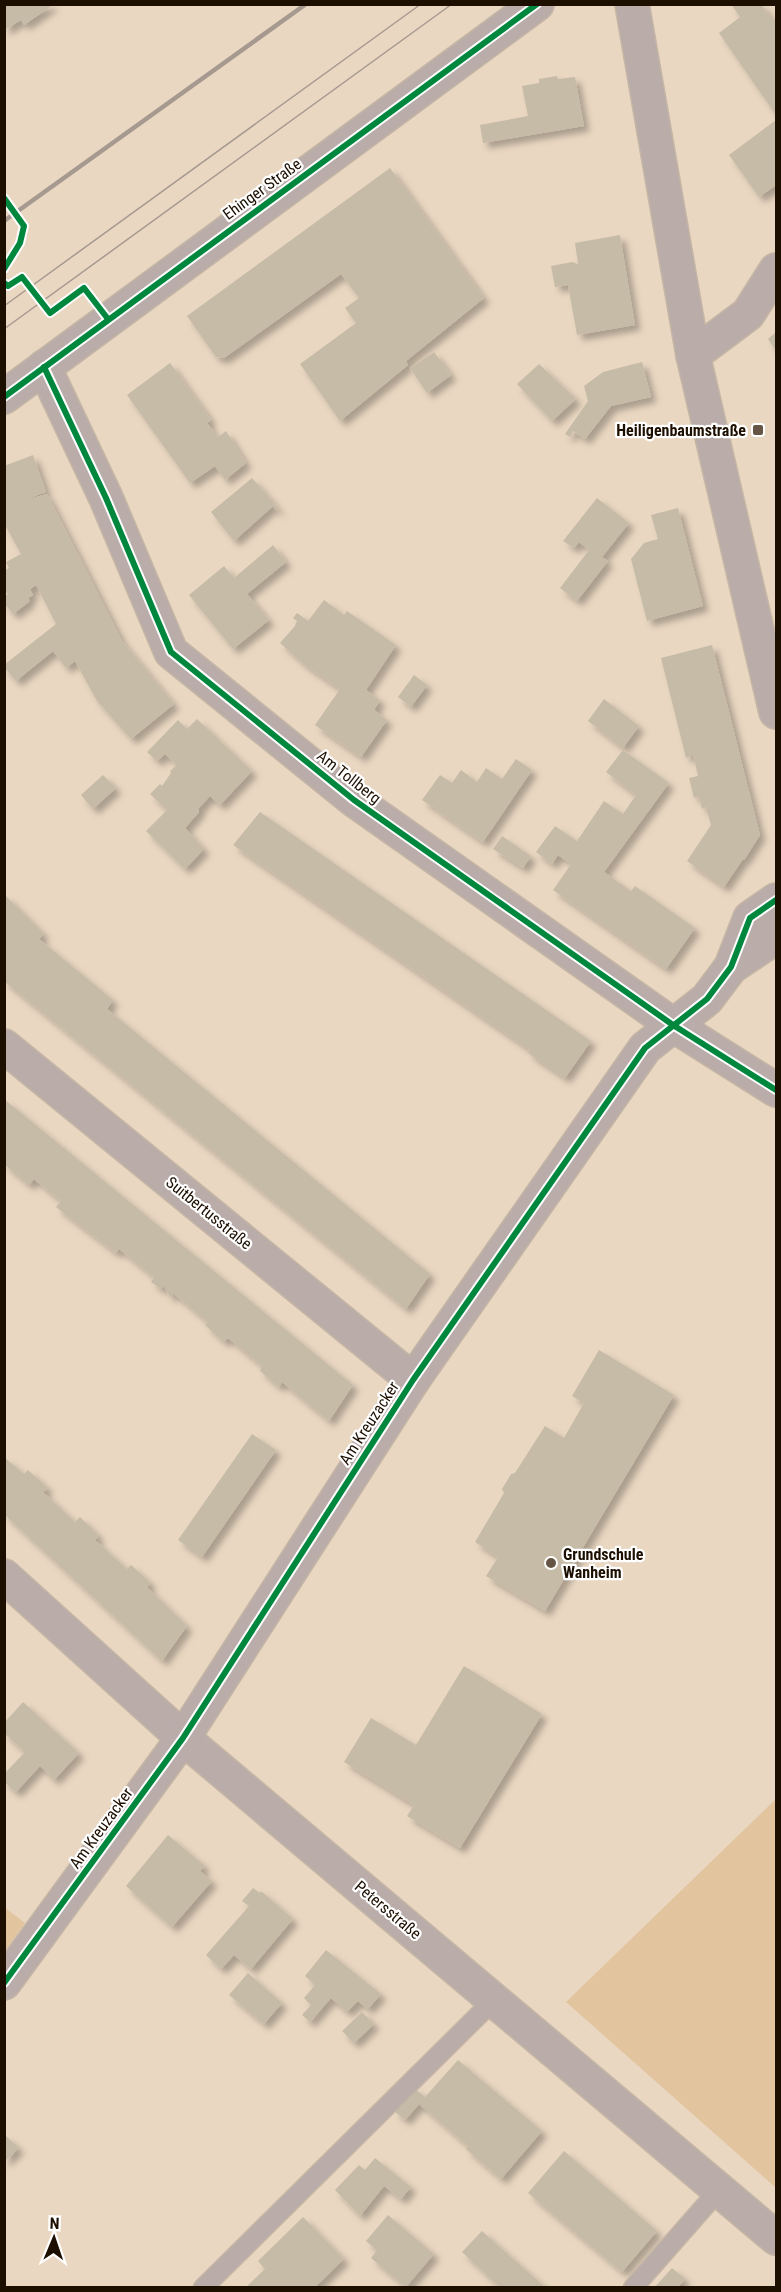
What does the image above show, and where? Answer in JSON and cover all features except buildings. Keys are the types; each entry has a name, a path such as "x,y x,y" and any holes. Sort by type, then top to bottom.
{"street":[{"name":"Ehinger Straße","path":"4,397 537,4"},
{"path":"632,4 693,355 777,712"},
{"path":"693,355 748,314 777,270"},
{"name":"Am Tollberg","path":"44,367 106,498 171,652 354,800 673,1025 777,1090"},
{"name":"Am Kreuzacker","path":"4,1983 183,1738 412,1380 645,1048 706,999 731,967 750,918 777,900"},
{"name":"Am Kreuzacker","path":"731,967 777,937"},
{"name":"Suitbertusstraße","path":"4,1046 412,1380"},
{"name":"Petersstraße","path":"4,1576 183,1738 777,2238"}],"lane":[{"path":"203,2288 494,2000"},
{"path":"633,2288 719,2190"}],"path":[{"path":"4,198 24,226 20,243 4,269"},
{"path":"4,283 8,286 21,277 50,313"}],"shaded area":[{"path":"776,1799 776,2188 566,2002"},
{"path":"4,1907 25,1923 5,1951 4,1951"}],"tram line":[{"path":"4,306 421,4"},
{"path":"4,329 452,4"}],"railway":[{"path":"4,221 306,4"}],"cycle path":[{"path":"4,397 537,4"},
{"path":"4,198 24,226 20,243 4,269"},
{"path":"4,283 8,286 22,277 50,313 84,288 108,319"},
{"path":"44,367 106,498 171,652 354,800 673,1025 776,1090"},
{"path":"4,1983 183,1738 413,1380 645,1048 707,999 731,967 750,918 776,900"}],"place":[{"name":"Heiligenbaumstraße","path":"758,430"},
{"name":"Grundschule Wanheim","path":"551,1563"}]}
